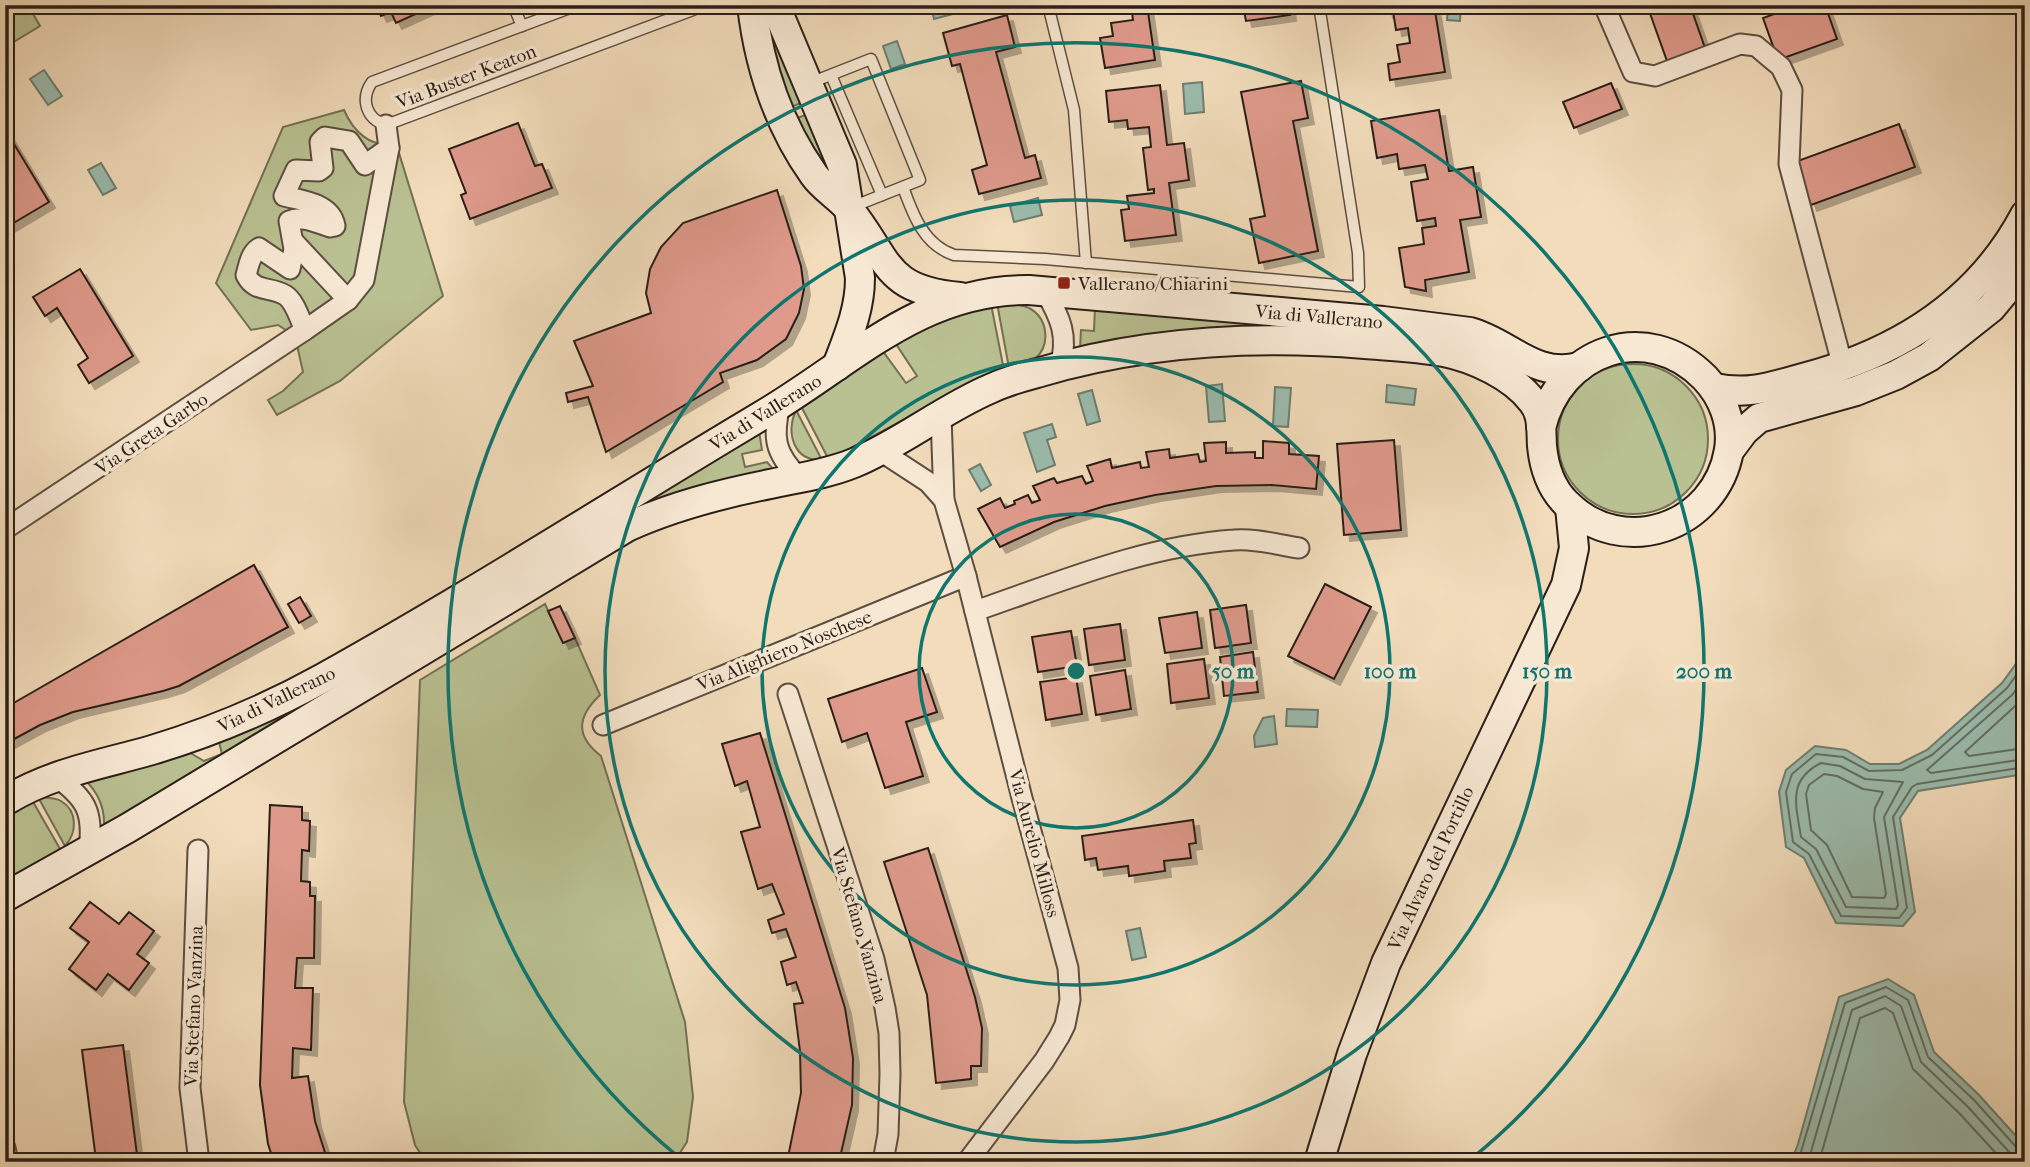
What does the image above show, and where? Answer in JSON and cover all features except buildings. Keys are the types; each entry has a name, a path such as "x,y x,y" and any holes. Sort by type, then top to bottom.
{"street":[{"path":"1604,5 1633,72 1655,76 1740,44 1756,46 1781,66 1792,90 1789,164 1843,367"},
{"path":"766,17 820,79 829,173"},
{"path":"766,17 765,76 783,122 829,173 848,209 885,264 902,281 932,293 966,298"},
{"path":"293,241 348,300 364,279 389,148 386,125"},
{"path":"300,333 290,299 250,283 246,275 254,251 260,248 290,270 293,241 289,220 303,218 330,227 335,226 327,209 284,195 296,170 318,171 323,168 320,142 325,137 349,141 365,165 389,148"},
{"path":"837,366 855,316 860,292 848,209"},
{"path":"1714,388 1732,392 1755,391 1843,367 1901,342 1951,305 1990,267 2025,215"},
{"name":"Via di Vallerano","path":"5,897 89,850 627,527 681,506 852,464 996,386 1060,366 1158,347 1234,340 1307,341 1443,352 1471,360 1503,377 1533,402 1539,414 1543,456 1550,479 1570,506 1597,524 1629,532 1660,529 1688,515 1711,493 1722,473 1729,451 1744,431 1759,418 1856,391 1896,375 1929,357 1991,308 2025,267"},
{"name":"Via di Vallerano","path":"8,798 55,776 181,741 228,724 311,685 780,405 913,317 937,306 966,298 1007,291 1045,291 1451,329 1483,335 1536,366 1560,370 1579,367 1608,351 1648,347 1667,352 1685,362 1714,388 1727,415 1729,451"},
{"path":"1045,291 1064,331 1064,351 1060,366"},
{"name":"Via Greta Garbo","path":"5,529 348,300"},
{"name":"Via di Vallerano","path":"1541,428 1553,397 1579,367"},
{"path":"780,405 775,430 777,445 785,462 799,478"},
{"name":"Via Aurelio Milloss","path":"941,416 944,500 1068,968 1071,990 1065,1025 1053,1048 967,1162"},
{"path":"879,450 928,482 944,500"},
{"name":"Via Alvaro del Portillo","path":"1319,1162 1352,1054 1386,963 1566,585 1574,548 1570,506"},
{"name":"Via Alvaro del Portillo","path":"1566,585 1600,546 1629,532"},
{"path":"975,611 1116,562 1169,549 1237,539 1299,548"},
{"name":"Via Alighiero Noschese","path":"603,724 966,576"},
{"name":"Via Stefano Vanzina","path":"788,694 874,959 885,1008 889,1033 890,1074 888,1134 883,1162"},
{"path":"55,776 78,794 88,810 89,850"},
{"name":"Via Stefano Vanzina","path":"198,850 190,1088 199,1162"},
{"path":"5,1148 8,1162"}],"lane":[{"path":"513,5 522,26"},
{"name":"Via Buster Keaton","path":"578,5 372,82 365,95 368,111 378,122 386,125 683,14 693,10 695,5"},
{"path":"1048,5 1074,110 1086,263"},
{"path":"903,187 926,236 947,253 1359,287 1358,253 1319,5"},
{"path":"848,209 920,180 871,60 820,79 882,195"}],"green space":[{"path":"5,5 28,5 40,26 7,46 5,42"},
{"path":"770,29 806,101 789,108 768,31"},
{"path":"344,110 364,137 378,143 395,140 443,296 340,381 277,415 268,400 283,391 303,372 295,336 278,325 251,330 216,283 283,127"},
{"path":"810,113 830,161 823,166 795,119"},
{"path":"997,303 1025,306 1040,318 1045,339 1040,353 1032,361 1009,368"},
{"path":"991,304 1004,370 984,377 828,458 801,406 882,350 906,383 917,376 894,341 915,328"},
{"path":"1095,307 1292,327 1080,349 1081,330 1094,331"},
{"path":"1633,364 1662,370 1686,386 1702,410 1708,439 1702,468 1686,492 1662,508 1633,514 1604,508 1580,492 1564,468 1558,439 1564,410 1580,386 1604,370"},
{"path":"796,410 822,460 804,456 794,444 792,428"},
{"path":"759,431 762,450 742,454 745,467 767,462 774,470 625,515"},
{"path":"545,604 563,643 575,638 600,695 583,719 583,734 601,756 685,1022 693,1097 687,1142 674,1162 426,1162 415,1145 404,1102 420,680"},
{"path":"333,689 104,827 100,801 84,779 187,751 204,761 222,754 219,742 202,745"},
{"path":"38,797 58,800 70,810 74,822 72,835 65,846"},
{"path":"32,800 60,849 5,883 5,816"}],"water":[{"path":"931,5 967,5 968,10 934,19"},
{"path":"1448,5 1461,5 1460,21 1447,20"},
{"path":"897,41 905,64 891,69 883,46"},
{"path":"44,70 62,96 48,105 30,79"},
{"path":"1202,82 1204,112 1185,114 1183,84"},
{"path":"101,163 116,188 103,195 88,170"},
{"path":"1038,198 1042,215 1014,222 1010,206"},
{"path":"1222,384 1225,421 1209,422 1206,386"},
{"path":"1387,385 1416,389 1414,405 1386,402"},
{"path":"1275,387 1291,388 1288,427 1273,426"},
{"path":"1092,390 1100,421 1087,425 1078,394"},
{"path":"1052,424 1056,437 1047,440 1055,465 1037,472 1024,433"},
{"path":"980,464 991,485 981,491 969,470"},
{"path":"2025,651 2025,774 1918,791 1900,818 1915,912 1903,926 1836,923 1804,858 1786,847 1779,792 1786,770 1815,746 1846,750 1870,764 1899,764 1927,750 2002,683"},
{"path":"1287,709 1318,710 1317,727 1286,726"},
{"path":"1274,716 1277,744 1255,747 1254,736 1263,718"},
{"path":"1140,928 1146,957 1132,960 1126,931"},
{"path":"1888,979 1914,995 1934,1052 1979,1095 2025,1146 2025,1162 1791,1162 1839,997"}],"place":[{"name":"Vallerano/Chiarini","path":"1064,283"}]}
